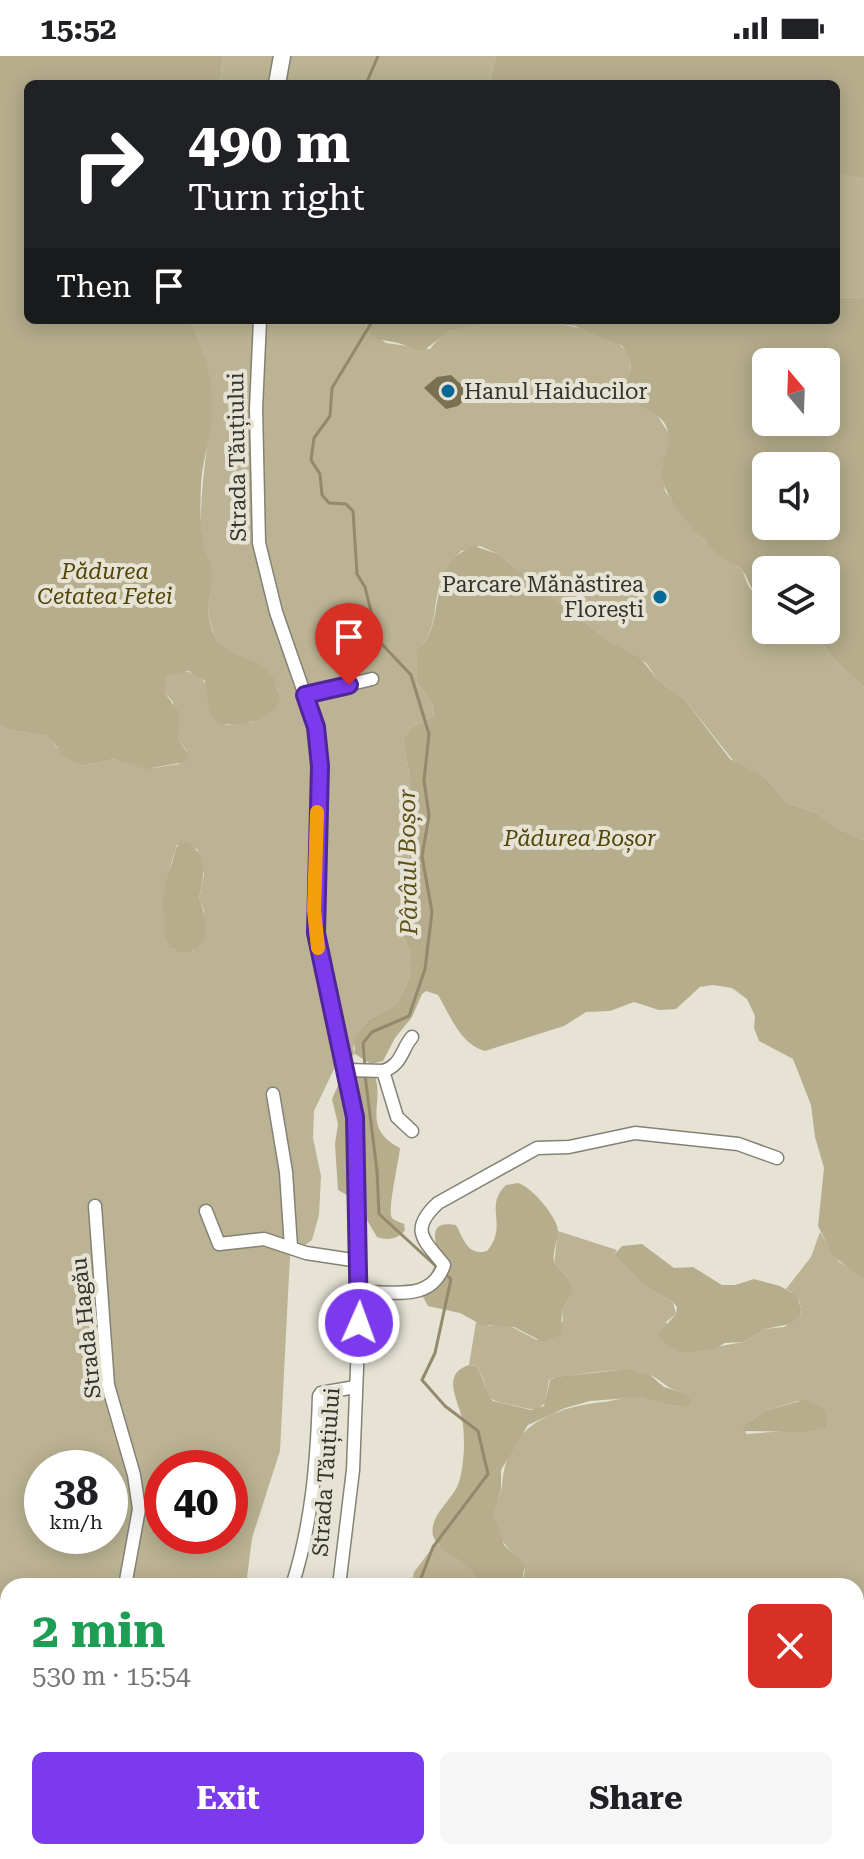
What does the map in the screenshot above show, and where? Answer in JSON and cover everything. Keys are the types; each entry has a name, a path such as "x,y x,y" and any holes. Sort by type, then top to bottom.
{"main road":[{"path":"278,80 282,56"}],"street":[{"name":"Strada Tăuțiului","path":"260,324 256,409 259,543 276,612 316,727 320,766 316,933 355,1117 360,1292 353,1470 340,1578"},
{"path":"305,695 372,679"},
{"path":"347,1070 365,1072 391,1069 402,1057 405,1045 412,1037"},
{"path":"383,1071 397,1117 412,1131"},
{"path":"273,1094 286,1172 291,1247"},
{"path":"360,1292 426,1290 438,1281 444,1265 422,1239 420,1229 428,1213 438,1203 537,1148 569,1147 635,1133 738,1144 777,1158"},
{"name":"Strada Hagău","path":"95,1206 108,1385 134,1475 139,1509 126,1578"},
{"path":"206,1211 219,1244 264,1239 306,1253 359,1261"},
{"path":"294,1578 309,1523 317,1457 319,1396 321,1393 355,1387"}],"shaded area":[{"path":"223,56 496,56 490,80 220,80"},
{"path":"840,172 864,178 864,297 840,298"},
{"path":"191,324 366,324 367,329 386,343 430,349 446,333 469,324 557,324 588,330 622,347 630,360 629,383 633,399 655,412 670,435 670,448 662,466 665,491 705,542 742,570 752,590 752,644 823,644 864,688 864,840 834,827 819,814 787,803 766,778 735,763 685,700 658,680 646,663 606,639 498,554 480,546 461,551 440,584 431,628 417,649 417,682 432,703 434,716 410,728 403,739 410,777 411,833 401,931 411,954 411,974 397,1004 368,1020 360,1030 353,1048 355,1054 335,1067 314,1111 313,1138 321,1176 319,1215 312,1240 290,1256 280,1451 252,1538 247,1578 0,1578 0,725 9,730 49,736 56,747 83,766 114,759 153,768 179,764 187,751 178,739 173,702 165,693 165,680 169,675 186,672 200,677 208,689 209,707 226,725 253,722 278,690 261,667 222,646 210,621 212,570 204,546 201,518 210,394 201,345","holes":["177,845 197,849 204,874 199,899 204,911 205,936 193,951 174,950 164,926 163,912 166,885"]},
{"path":"558,1231 617,1250 614,1255 644,1286 673,1302 676,1314 666,1322 682,1353 743,1342 765,1329 784,1327 800,1316 798,1300 786,1289 811,1257 820,1232 839,1262 864,1279 864,1578 523,1578 525,1570 498,1535 493,1520 505,1465 522,1435 534,1424 565,1409 634,1397 680,1407 684,1393 650,1375 617,1370 555,1377 549,1380 545,1403 538,1409 492,1399 476,1366 469,1365 476,1322 489,1326 508,1325 537,1340 563,1321 562,1310 572,1295 568,1278 554,1263","holes":["798,1401 828,1418 827,1428 746,1434 745,1424 767,1410"]},
{"path":"436,1543 468,1565 476,1578 413,1578"}],"green space":[{"name":"Pădurea Cetatea Fetei","path":"0,56 223,56 220,80 24,80 24,324 191,324 208,371 212,399 200,508 204,546 212,569 209,617 214,635 223,646 268,671 276,684 279,703 268,714 252,722 236,725 219,723 210,714 205,681 189,671 169,675 165,680 165,693 179,713 178,739 189,755 185,762 146,769 114,759 83,766 65,757 48,736 9,730 0,725"},
{"path":"496,56 864,56 864,178 840,174 840,80 490,80"},
{"path":"864,297 864,688 823,644 840,644 840,556 752,556 752,588 740,568 724,559 697,533 664,486 662,470 668,431 661,419 632,398 627,386 630,361 622,346 575,326 556,324 840,324 840,298"},
{"path":"366,324 476,324 449,331 423,351 377,338"},
{"name":"Pădurea Boșor","path":"474,546 498,554 606,639 641,659 658,680 685,700 730,759 766,778 787,803 819,814 834,827 864,840 864,1279 834,1257 818,1226 824,1168 815,1137 811,1105 793,1059 759,1041 754,1028 755,1016 747,999 732,988 713,985 700,987 676,1009 659,1010 634,1002 610,1011 586,1012 564,1026 485,1051 462,1035 438,995 426,991 383,1061 371,1064 355,1054 354,1042 360,1030 368,1020 397,1004 411,974 411,954 401,931 411,833 410,777 403,739 410,728 434,716 432,703 417,682 417,649 432,628 448,567 458,555"},
{"path":"181,842 188,842 195,848 203,869 199,899 205,917 205,936 198,947 188,952 171,947 164,923 164,889 176,848"},
{"path":"351,1073 374,1074 378,1095 377,1123 388,1140 400,1148 391,1213 393,1219 404,1224 405,1230 392,1238 377,1237 355,1200 338,1190 335,1144 338,1124 332,1099 340,1081"},
{"path":"518,1183 536,1196 554,1218 558,1231 554,1263 568,1278 572,1290 562,1310 561,1334 543,1342 514,1327 482,1325 460,1313 428,1306 422,1295 436,1259 436,1229 446,1224 456,1225 471,1249 487,1251 496,1233 499,1193 506,1185"},
{"path":"642,1244 674,1268 693,1267 722,1285 754,1279 780,1286 797,1296 800,1316 790,1324 765,1329 743,1342 682,1353 660,1339 659,1333 676,1314 677,1307 644,1286 614,1255 622,1246"},
{"path":"476,1366 493,1401 531,1410 544,1406 550,1380 555,1377 629,1369 649,1374 664,1387 684,1393 691,1400 691,1405 680,1407 641,1397 590,1401 565,1408 528,1425 501,1470 501,1489 493,1514 504,1545 525,1565 523,1578 476,1578 465,1563 444,1550 433,1536 434,1522 457,1487 461,1474 464,1430 453,1381 460,1369"},
{"path":"804,1400 822,1407 828,1419 827,1428 801,1432 743,1431 745,1424 767,1410"}],"building":[{"name":"Hanul Haiducilor","path":"451,375 471,394 458,406 446,409 424,388 437,377"}],"waterway":[{"name":"Pârâul Boșor","path":"368,80 378,56"},
{"name":"Pârâul Boșor","path":"365,1067 363,1043 372,1032 409,1016 425,969 432,912 422,856 429,816 424,780 429,734 411,675 378,640 365,587 357,574 353,511 346,504 329,503 322,495 320,474 311,460 314,438 330,416 332,388 371,324"},
{"name":"Pârâul Boșor","path":"365,1075 379,1214 438,1268"},
{"name":"Pârâul Boșor","path":"421,1578 433,1547 488,1474 478,1431 445,1406 422,1380 435,1353 451,1279 444,1273"}],"slow traffic":[{"path":"317,812 314,910 318,948"}],"place":[{"name":"Hanul Haiducilor","path":"448,391"},
{"name":"Parcare Mănăstirea Florești","path":"660,597"}],"route":[{"path":"349,685 305,695 316,727 320,766 314,910 316,933 355,1117 359,1323"}]}
